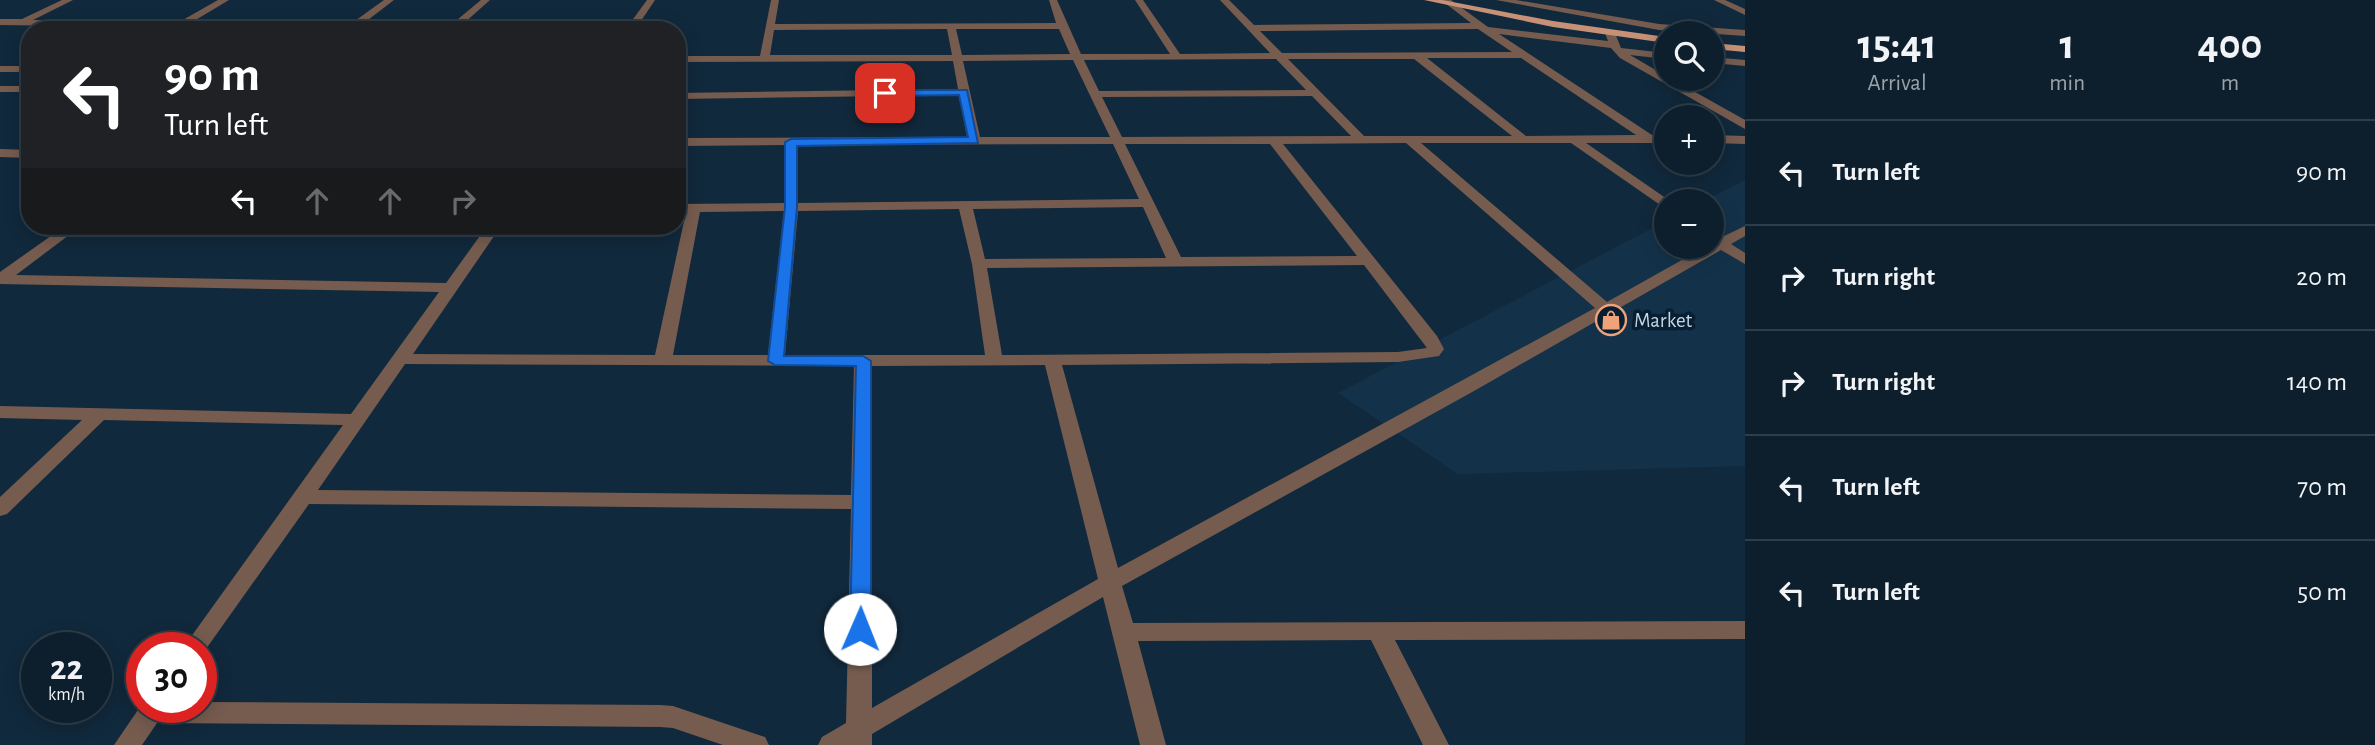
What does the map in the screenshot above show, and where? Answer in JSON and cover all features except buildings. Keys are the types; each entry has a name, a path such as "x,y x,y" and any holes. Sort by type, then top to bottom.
{"main road":[{"path":"1428,0 1609,33 1654,39"},
{"path":"1724,47 1745,49"}],"street":[{"path":"21,21 69,0"},
{"path":"186,21 225,0"},
{"path":"361,21 390,0"},
{"path":"461,21 486,0"},
{"path":"637,21 651,0"},
{"path":"764,59 775,0"},
{"path":"1053,0 1077,58 1176,262"},
{"path":"1139,0 1178,58"},
{"path":"1224,0 1359,138"},
{"path":"1500,0 1580,16 1659,27 1745,33"},
{"path":"1561,0 1580,16 1587,29"},
{"path":"1718,0 1745,12"},
{"path":"1448,2 1522,55 1649,139"},
{"path":"0,22 19,22"},
{"path":"951,26 974,140"},
{"path":"771,27 1062,26"},
{"path":"1252,28 1483,28 1654,53"},
{"path":"1609,33 1615,48 1745,125"},
{"path":"1416,55 1523,139"},
{"path":"686,59 1522,55"},
{"path":"1724,61 1745,63"},
{"path":"0,69 21,69"},
{"path":"0,89 21,89"},
{"path":"686,96 963,92"},
{"path":"1095,94 1315,93"},
{"path":"1407,138 1606,309"},
{"path":"400,359 863,361 1398,357 1433,352 1436,349 1431,340 1273,139"},
{"path":"1573,139 1654,196"},
{"path":"686,142 1654,139"},
{"path":"1724,139 1745,140"},
{"path":"775,361 791,207 791,142"},
{"path":"0,153 21,153"},
{"path":"0,163 21,154"},
{"path":"686,208 1147,203"},
{"path":"965,206 979,264 994,360"},
{"path":"663,360 694,208"},
{"path":"1724,238 1745,230"},
{"path":"61,235 0,279 450,288"},
{"path":"207,632 488,235"},
{"path":"1724,245 1745,260"},
{"path":"831,745 859,738 1109,583 1606,309 1686,259"},
{"path":"979,264 1370,260"},
{"path":"1052,359 1153,745"},
{"path":"859,738 863,361"},
{"path":"0,412 358,420"},
{"path":"4,501 97,416"},
{"path":"302,497 863,502"},
{"path":"1123,632 1745,630"},
{"path":"1378,631 1436,745"},
{"path":"217,710 660,716 673,717 756,745"},
{"path":"127,745 142,723"}],"shaded area":[{"name":"Market","path":"1745,180 1745,466 1458,474 1338,393 1654,227 1654,259 1724,259 1724,191"}],"place":[{"name":"Market","path":"1611,320"}],"route":[{"path":"860,629 863,361 775,361 791,207 791,142 974,140 963,92 885,93"}]}
